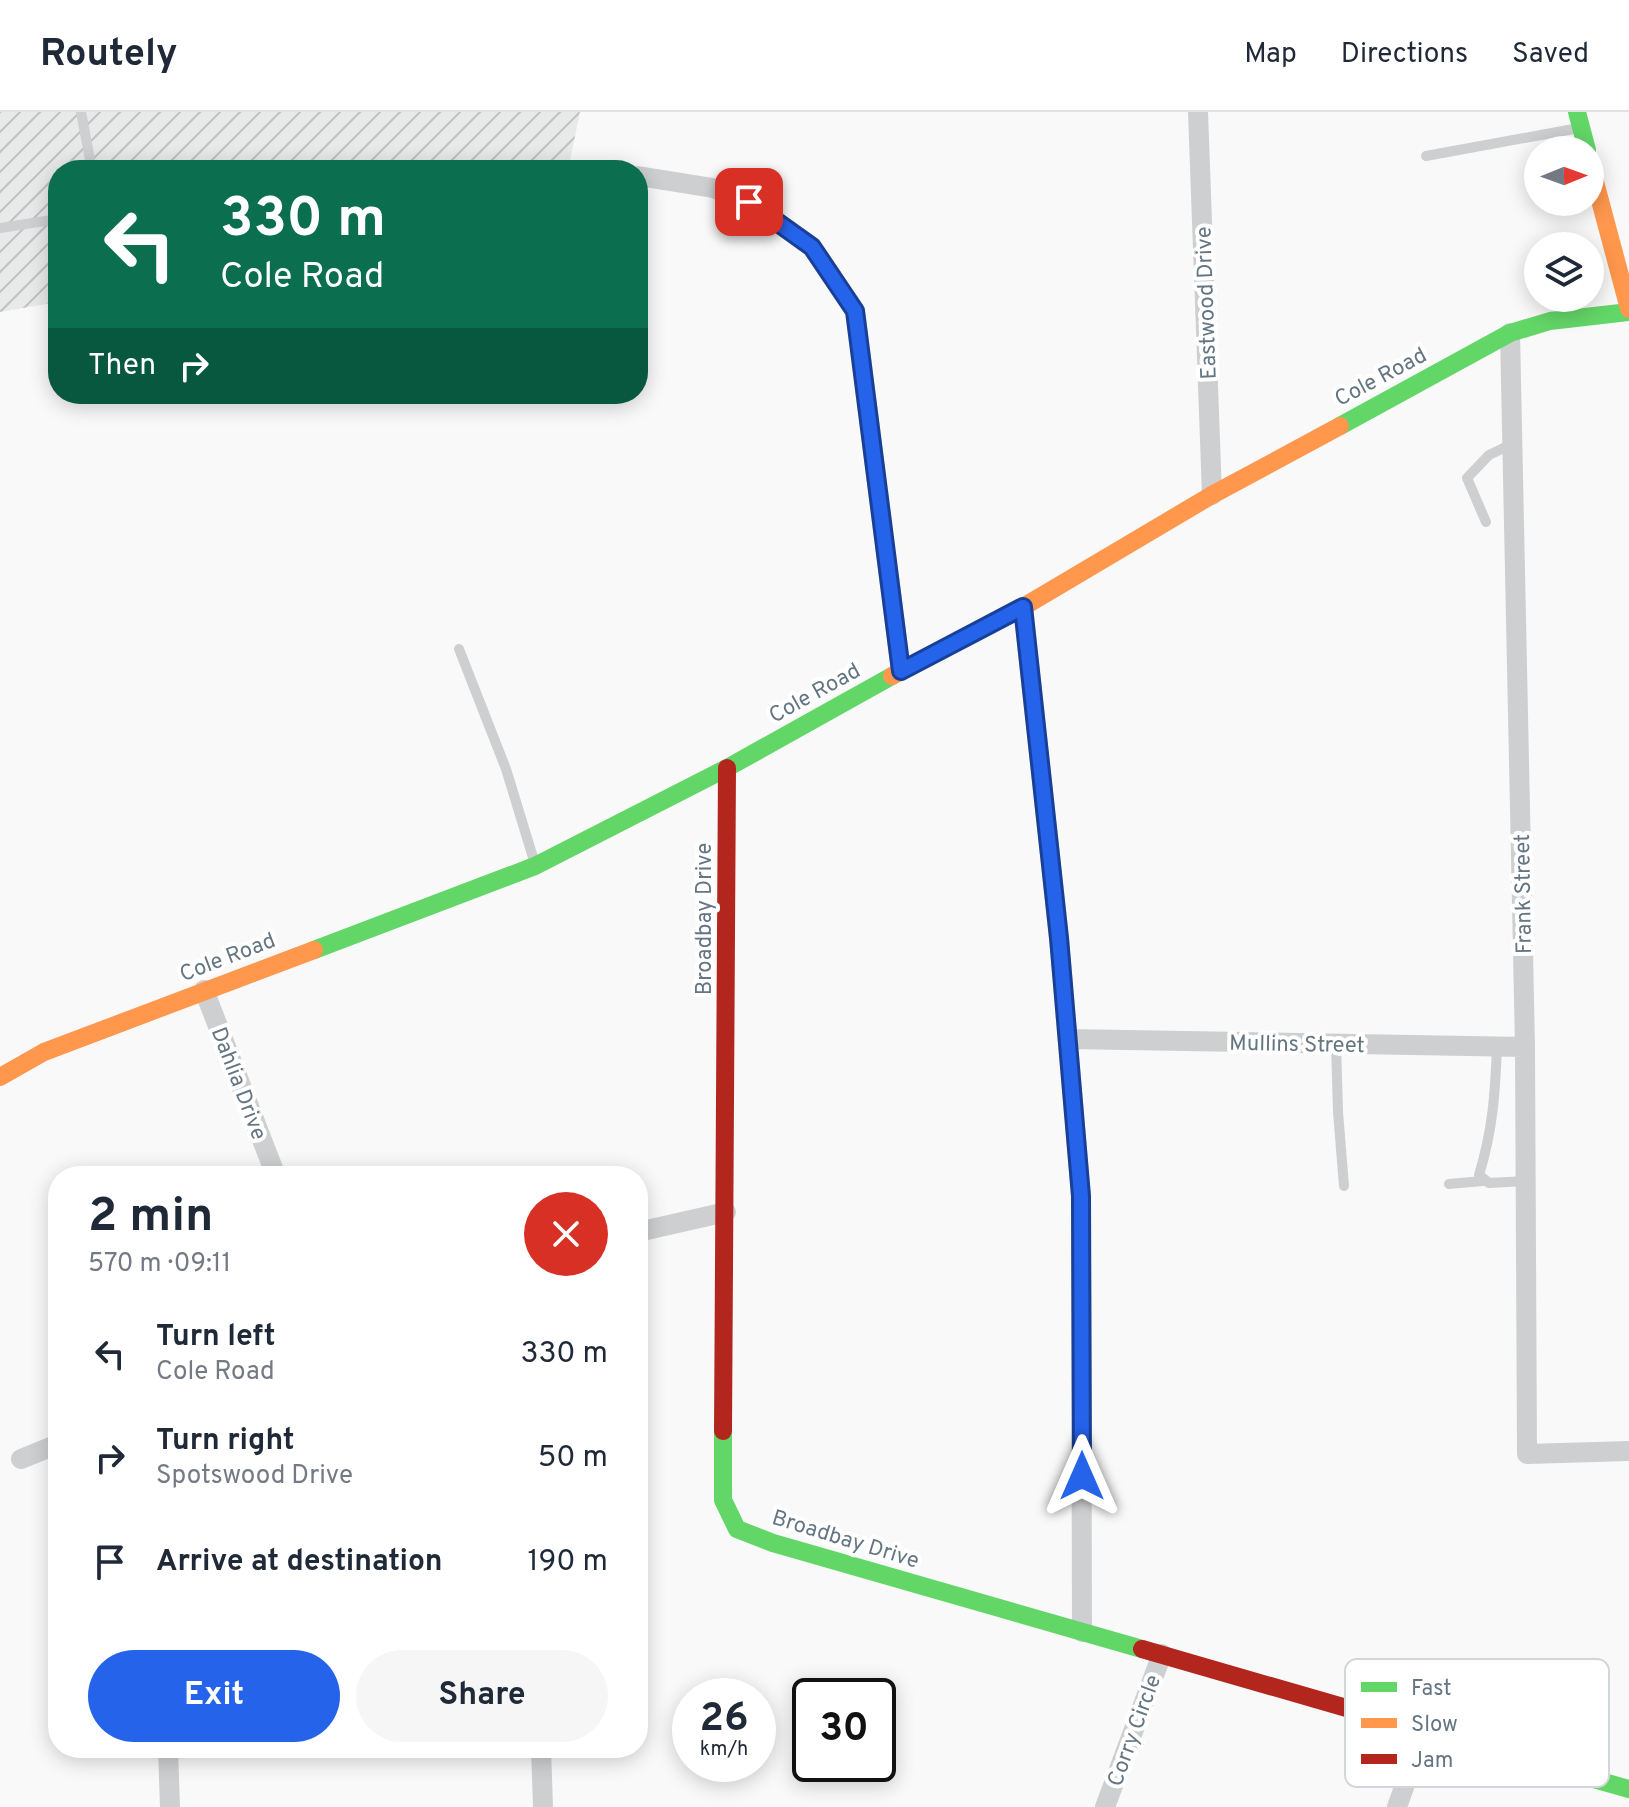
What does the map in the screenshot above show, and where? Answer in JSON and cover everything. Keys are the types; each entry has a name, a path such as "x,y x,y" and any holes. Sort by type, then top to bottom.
{"street":[{"name":"Eastwood Drive","path":"1198,112 1212,495"},
{"path":"648,178 713,188 749,202 812,247 855,311 901,671"},
{"path":"1604,216 1629,310"},
{"name":"Cole Road","path":"0,1077 44,1052 535,866 727,768 1023,607 1212,495 1510,333 1550,321 1629,310"},
{"name":"Frank Street","path":"1510,333 1525,1047 1527,1454 1629,1451"},
{"path":"1023,607 1068,1039 1081,1196 1082,1632"},
{"name":"Broadbay Drive","path":"727,768 723,1500 737,1529 773,1543 1345,1708"},
{"name":"Dahlia Drive","path":"204,990 272,1166"},
{"name":"Mullins Street","path":"1068,1039 1525,1047"},
{"path":"648,1230 726,1212"},
{"path":"21,1459 48,1448"},
{"name":"Corry Circle","path":"1105,1807 1162,1654"},
{"path":"168,1758 170,1807"},
{"path":"541,1758 543,1807"},
{"name":"Broadbay Drive","path":"1609,1783 1629,1789"},
{"path":"1397,1807 1404,1787"}],"lane":[{"path":"81,112 90,160"},
{"path":"1426,156 1579,120"},
{"path":"0,228 48,221"},
{"path":"1486,522 1467,478 1489,455 1513,444"},
{"path":"459,649 506,769 535,866"},
{"path":"1336,1044 1344,1186"},
{"path":"1483,1181 1479,1175 1495,1104 1497,1047"},
{"path":"1449,1184 1526,1181"}],"shaded area":[{"path":"0,112 580,112 570,160 48,160 48,304 0,312"}],"traffic: fast":[{"path":"1577,112 1583,136"},
{"path":"1340,426 1510,333 1550,321 1629,312"},
{"path":"314,950 535,866 727,768 892,676"},
{"path":"723,1431 723,1500 737,1529 773,1543 1142,1649"},
{"path":"1609,1783 1629,1789"}],"traffic: slow":[{"path":"1604,215 1629,309"},
{"path":"892,676 1023,607 1212,495 1340,426"},
{"path":"0,1077 44,1052 314,950"}],"traffic: jam":[{"path":"723,1431 727,768"},
{"path":"1142,1649 1345,1708"}],"route":[{"path":"749,202 812,247 855,311 901,671 1023,607 1059,938 1081,1196 1082,1476"}]}
